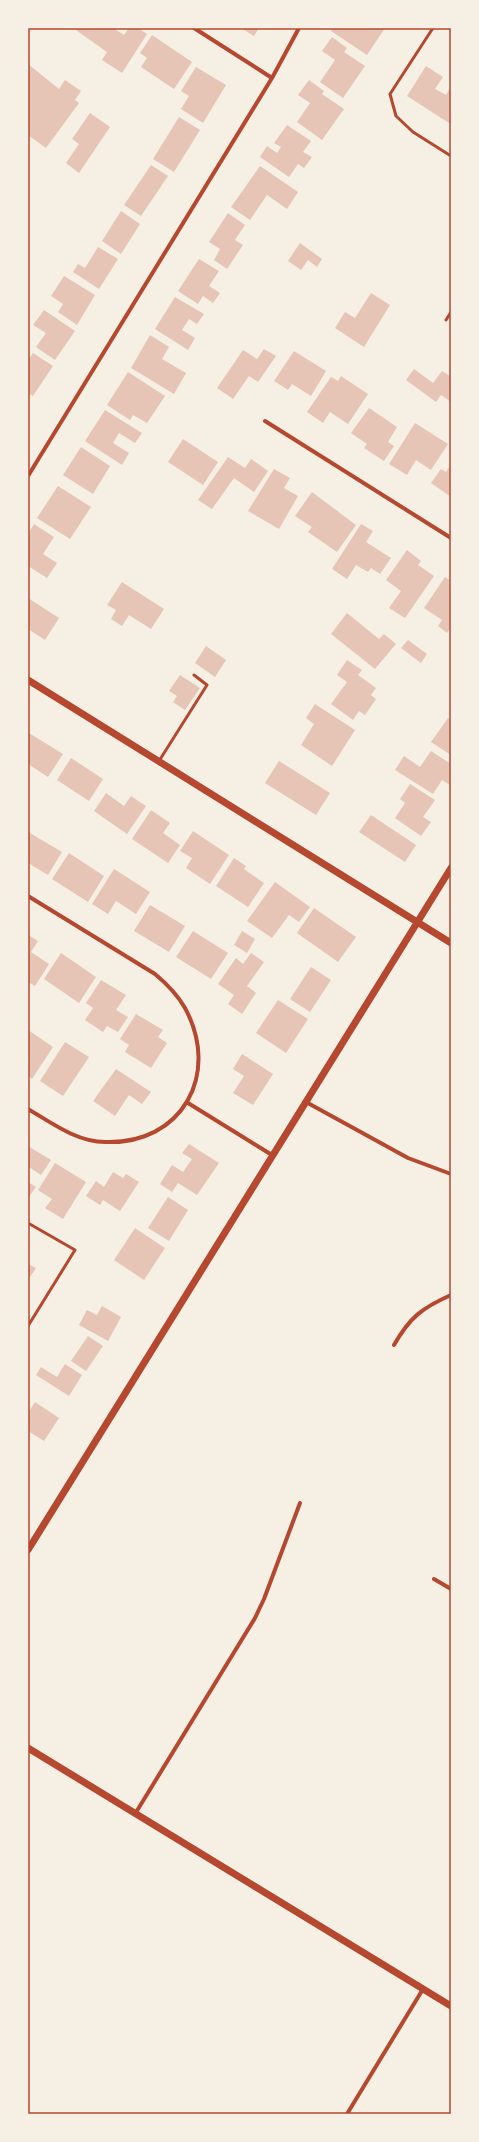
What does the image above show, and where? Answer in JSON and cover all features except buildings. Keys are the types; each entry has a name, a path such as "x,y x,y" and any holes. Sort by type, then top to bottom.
{"street":[{"path":"194,28 272,78"},
{"path":"28,476 272,78 299,28"},
{"path":"265,421 451,538"},
{"path":"28,680 451,943"},
{"path":"28,1550 451,868"},
{"path":"28,896 155,974 176,995 191,1020 198,1048 197,1076 188,1103 174,1119 144,1137 122,1142 104,1142 79,1137 28,1109"},
{"path":"306,1102 408,1158 451,1174"},
{"path":"188,1103 272,1155"},
{"path":"394,1345 404,1327 426,1307 451,1295"},
{"path":"135,1814 255,1618 264,1599 300,1503"},
{"path":"434,1579 451,1589"},
{"path":"28,1748 451,2006"},
{"path":"347,2114 423,1989"}],"lane":[{"path":"433,28 390,94 396,116 413,132 451,156"},
{"path":"446,320 451,312"},
{"path":"158,762 207,685 194,675"},
{"path":"28,1223 75,1250 28,1326"}]}
